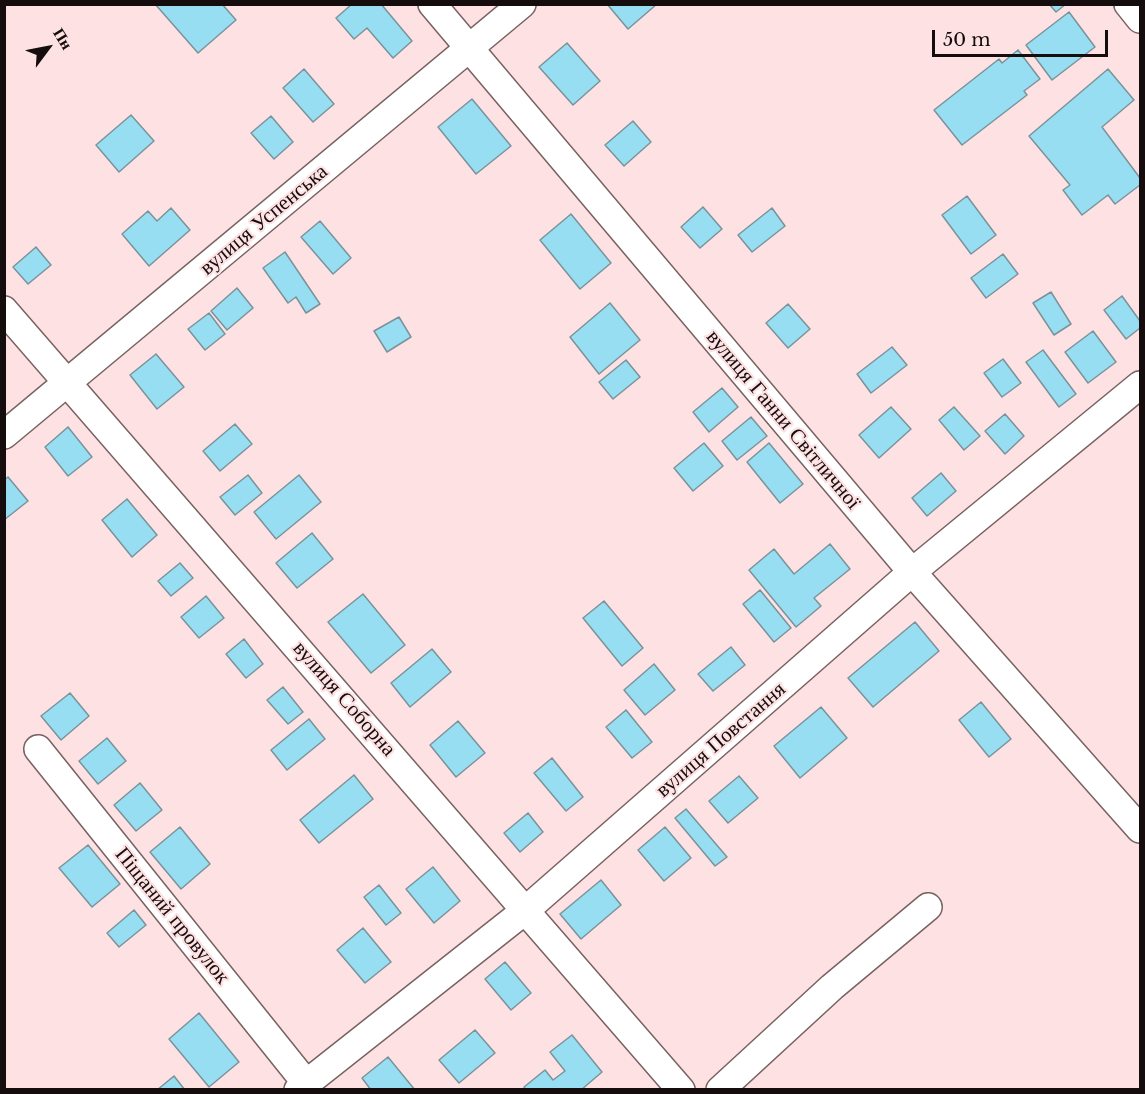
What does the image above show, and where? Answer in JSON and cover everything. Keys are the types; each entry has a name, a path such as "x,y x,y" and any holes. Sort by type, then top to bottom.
{"street":[{"name":"вулиця Ганни Світличної","path":"432,4 912,572 1140,829"},
{"name":"вулиця Успенська","path":"4,435 522,4"},
{"path":"1128,4 1140,19"},
{"name":"вулиця Соборна","path":"4,310 527,909 681,1089"},
{"name":"вулиця Повстання","path":"302,1086 527,909 912,572 1140,386"},
{"name":"Піщаний провулок","path":"38,749 302,1086"},
{"path":"720,1089 832,987 928,907"}],"building":[{"path":"155,4 222,4 236,20 198,53"},
{"path":"352,4 381,4 412,41 393,58 367,28 354,39 336,18"},
{"path":"607,4 657,4 628,29"},
{"path":"1049,4 1066,4 1056,12"},
{"path":"1069,12 1095,47 1052,80 1026,45"},
{"path":"567,43 600,81 573,105 539,67"},
{"path":"1018,50 1040,79 1024,91 1027,95 962,145 934,110 999,59 1002,63"},
{"path":"304,69 334,104 313,122 283,88"},
{"path":"1108,69 1134,100 1102,127 1140,178 1140,185 1115,204 1108,195 1082,215 1063,190 1070,185 1029,136"},
{"path":"472,99 511,146 476,174 438,127"},
{"path":"131,115 154,141 119,172 96,145"},
{"path":"271,116 293,142 274,159 251,133"},
{"path":"633,121 651,142 624,166 605,145"},
{"path":"967,196 996,235 971,254 942,215"},
{"path":"703,207 722,229 700,248 681,227"},
{"path":"171,208 190,230 149,266 122,234 148,211 157,221"},
{"path":"772,208 785,226 752,252 738,235"},
{"path":"571,214 611,263 580,289 540,240"},
{"path":"320,221 351,258 333,274 301,237"},
{"path":"36,247 51,265 28,284 13,267"},
{"path":"285,252 320,304 306,313 296,297 288,303 263,268"},
{"path":"1003,254 1018,274 986,298 971,278"},
{"path":"237,288 253,308 227,330 211,311"},
{"path":"1051,292 1071,324 1054,335 1033,303"},
{"path":"1122,296 1140,321 1140,328 1126,339 1104,310"},
{"path":"610,303 640,340 599,374 570,337"},
{"path":"788,304 810,329 788,348 766,323"},
{"path":"209,313 225,334 205,350 188,329"},
{"path":"399,317 411,337 387,352 374,331"},
{"path":"1093,331 1116,362 1088,383 1065,352"},
{"path":"892,347 907,365 871,393 857,374"},
{"path":"1043,350 1076,394 1059,407 1026,362"},
{"path":"156,354 184,387 157,409 130,375"},
{"path":"1003,359 1021,383 1002,397 984,373"},
{"path":"626,360 640,377 613,399 599,382"},
{"path":"722,388 738,407 709,432 693,412"},
{"path":"891,407 911,429 879,458 859,435"},
{"path":"954,407 980,436 964,450 939,420"},
{"path":"1005,414 1024,436 1005,454 985,431"},
{"path":"751,417 767,436 737,460 722,441"},
{"path":"235,424 252,444 220,471 203,451"},
{"path":"68,427 92,457 68,476 45,447"},
{"path":"704,443 723,466 693,491 674,468"},
{"path":"769,443 803,484 780,503 747,462"},
{"path":"941,473 956,491 927,516 912,498"},
{"path":"248,475 262,493 235,515 220,497"},
{"path":"299,475 321,502 276,539 254,512"},
{"path":"8,477 28,501 4,520 4,480"},
{"path":"127,499 157,535 132,557 102,520"},
{"path":"312,533 333,559 297,588 276,563"},
{"path":"830,544 850,569 814,598 821,606 796,627 749,570 774,549 794,574"},
{"path":"180,563 193,578 171,596 158,581"},
{"path":"760,590 791,628 774,642 743,604"},
{"path":"363,594 405,645 371,673 328,622"},
{"path":"206,596 224,618 199,638 181,617"},
{"path":"604,601 643,648 622,666 583,618"},
{"path":"915,622 939,651 873,707 848,678"},
{"path":"244,639 263,664 246,678 226,654"},
{"path":"731,647 745,665 713,691 698,674"},
{"path":"432,649 451,672 410,707 391,683"},
{"path":"654,664 675,690 645,715 624,690"},
{"path":"283,687 303,712 288,724 267,700"},
{"path":"70,693 89,716 61,740 41,716"},
{"path":"981,702 1011,739 989,757 959,720"},
{"path":"821,707 847,738 800,778 774,746"},
{"path":"626,710 652,742 632,758 606,727"},
{"path":"309,719 325,739 287,770 271,750"},
{"path":"458,721 485,753 456,777 430,745"},
{"path":"107,738 126,761 98,784 79,761"},
{"path":"552,758 583,797 566,811 534,773"},
{"path":"354,775 373,799 319,843 300,820"},
{"path":"739,776 758,798 728,823 709,801"},
{"path":"140,783 162,810 136,831 114,805"},
{"path":"686,809 727,857 715,866 675,818"},
{"path":"528,813 543,832 520,852 504,833"},
{"path":"180,827 210,864 181,889 150,852"},
{"path":"665,827 691,858 664,881 638,850"},
{"path":"88,845 120,884 92,907 59,868"},
{"path":"433,867 460,901 434,923 406,889"},
{"path":"601,880 621,905 581,939 560,914"},
{"path":"379,885 401,913 386,925 364,897"},
{"path":"134,910 146,925 119,947 107,933"},
{"path":"363,928 391,962 365,983 337,950"},
{"path":"505,962 531,993 511,1010 485,979"},
{"path":"199,1013 239,1062 209,1087 169,1039"},
{"path":"475,1030 495,1053 459,1083 439,1060"},
{"path":"572,1035 602,1072 581,1090 526,1090 524,1087 545,1070 553,1080 565,1071 550,1052"},
{"path":"388,1057 415,1090 371,1090 362,1078"},
{"path":"174,1076 185,1090 157,1090"}]}
